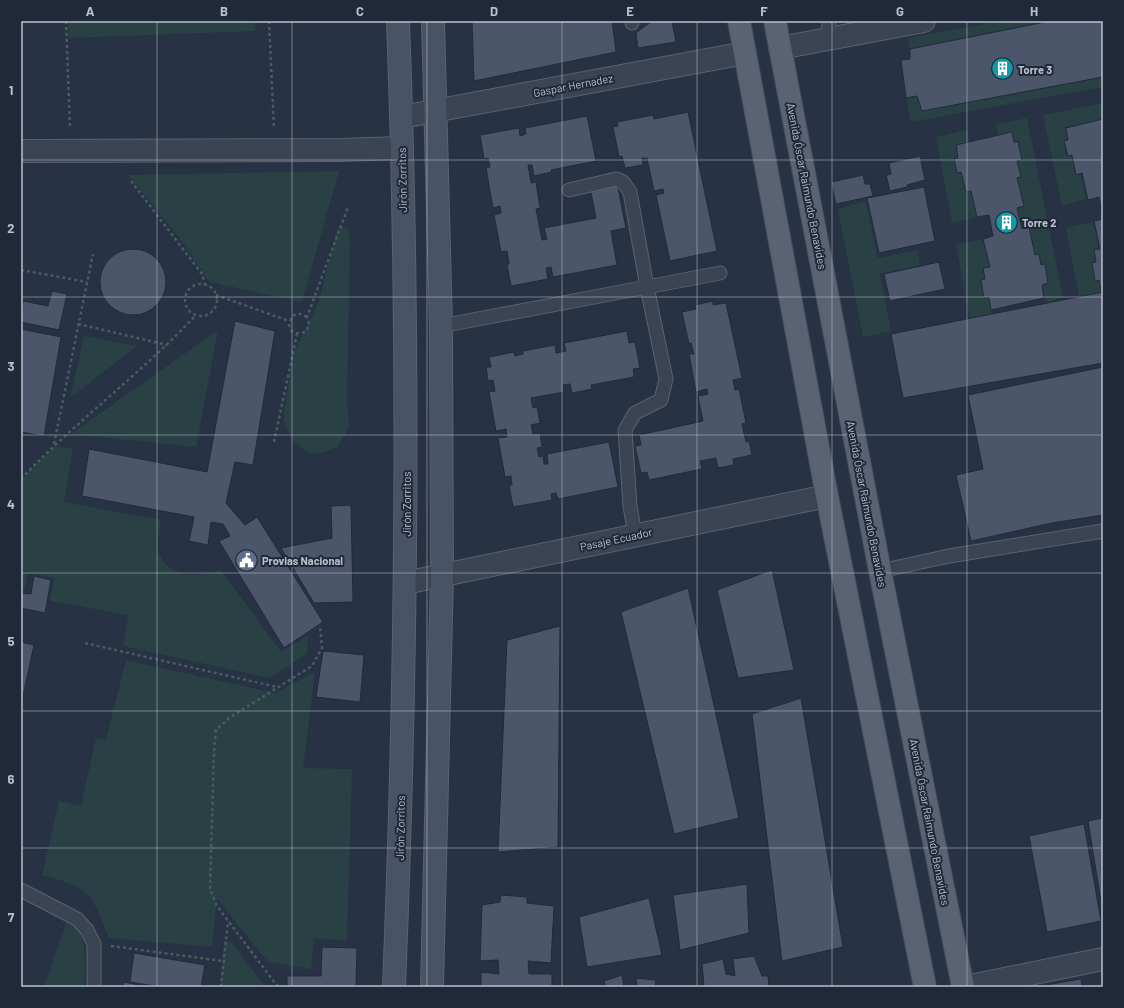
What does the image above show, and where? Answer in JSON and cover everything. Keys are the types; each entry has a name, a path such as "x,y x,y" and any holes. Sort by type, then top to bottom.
{"main road":[{"name":"Jirón Zorritos","path":"394,987 405,583 402,117 398,21"},
{"path":"432,987 442,575 441,326 433,21"},
{"path":"739,21 827,496 925,987"},
{"name":"Avenida Óscar Raimundo Benavides","path":"775,21 880,571 964,987"}],"street":[{"path":"780,48 829,30 924,21"},
{"name":"Gaspar Hernadez","path":"402,117 745,53"},
{"path":"21,151 402,148"},
{"name":"Pasaje Ecuador","path":"405,583 827,496"},
{"path":"964,987 1103,959"}],"lane":[{"path":"569,190 616,179 623,182 630,192 647,287 666,379 661,400 635,413 625,430 630,506 636,535"},
{"path":"441,326 720,272"},
{"path":"880,571 949,556 1103,531"},
{"path":"21,890 77,919 87,930 94,944 94,987"}],"path":[{"path":"66,21 71,151"},
{"path":"269,21 275,150"},
{"path":"130,181 202,274 205,284"},
{"path":"307,317 301,314 294,315 289,321 289,326 292,332 297,334 303,333 308,329 309,323 307,317 348,207"},
{"path":"53,445 93,254"},
{"path":"21,270 87,282"},
{"path":"205,284 210,286 216,295 216,305 210,313 196,316 187,309 185,303 186,292 194,285 205,284"},
{"path":"216,295 289,321"},
{"path":"21,479 53,445 168,345 196,316"},
{"path":"78,324 168,345"},
{"path":"274,442 297,334"},
{"path":"278,987 217,906 210,889 214,751 216,730 229,718 312,666 322,648 320,625"},
{"path":"85,643 277,687"},
{"path":"221,987 228,921"},
{"path":"94,944 223,961"}],"green space":[{"path":"68,21 255,21 256,31 69,38"},
{"path":"1000,21 1050,21 910,49 908,38"},
{"path":"1103,77 1103,87 911,122 906,98 917,96 922,111"},
{"path":"1103,103 1103,119 1061,128 1065,128 1067,139 1064,141 1066,156 1071,156 1076,175 1081,176 1086,199 1062,206 1043,115"},
{"path":"1027,118 1063,297 1046,303 1042,285 1048,283 1045,265 1041,265 1039,254 1035,255 1022,229 1017,208 1024,206 1017,178 1021,177 1017,161 1022,160 1018,142 1014,142 998,135 996,124"},
{"path":"967,130 970,142 956,145 958,158 954,159 957,173 961,172 971,191 977,217 952,223 936,137"},
{"path":"339,171 302,302 209,282 180,239 128,175"},
{"path":"866,201 878,258 918,250 920,265 880,274 891,331 863,337 838,209"},
{"path":"1093,222 1099,249 1094,250 1095,262 1092,263 1095,280 1099,280 1101,292 1079,297 1066,228"},
{"path":"340,227 345,227 348,230 350,238 347,404 349,424 346,433 337,447 317,454 309,453 292,439 283,420 293,354 318,304 337,231"},
{"path":"983,239 990,267 983,268 985,279 984,298 989,297 992,314 970,318 956,245"},
{"path":"218,330 196,447 71,434"},
{"path":"84,336 137,346 70,398"},
{"path":"55,446 73,449 64,502 161,520 157,549 167,566 180,573 188,574 221,570 281,652 308,635 307,654 270,678 123,646 128,615 50,601 54,578 28,573 24,590 21,589 21,480"},
{"path":"126,660 275,693 315,672 303,768 352,769 347,940 314,939 311,969 268,962 217,899 212,947 109,938 96,908 86,893 70,884 42,875 59,801 81,806 96,738 106,739"},
{"path":"67,920 78,927 83,939 85,956 84,987 44,987"},
{"path":"224,941 231,942 265,987 220,987"}],"building":[{"path":"472,21 612,21 616,52 474,81"},
{"path":"652,21 672,21 676,42 638,48 636,33"},
{"name":"Torre 3","path":"1050,21 1103,21 1103,77 922,111 917,96 906,98 901,60 910,59 910,49"},
{"path":"688,112 717,251 670,261 656,195 664,193 663,189 654,191 647,158 642,158 643,165 625,168 622,156 619,157 613,127 618,126 617,122 653,115 654,119"},
{"path":"587,116 596,161 551,170 552,172 534,176 532,165 528,165 531,183 536,182 540,208 536,209 542,240 547,239 544,228 596,218 590,188 617,183 626,228 611,231 617,265 553,277 551,267 546,268 548,279 511,286 507,265 509,264 507,251 501,252 494,215 501,213 500,206 493,208 486,168 490,167 488,158 484,159 480,135 519,128 520,136 526,134 525,128"},
{"path":"1103,119 1103,216 1099,197 1088,200 1082,173 1076,175 1072,155 1068,156 1064,141 1068,140 1066,128"},
{"name":"Torre 2","path":"1012,132 1014,142 1018,142 1022,160 1017,161 1021,177 1017,178 1024,206 1017,208 1022,229 1029,227 1035,255 1039,254 1041,265 1045,264 1048,283 1042,285 1044,298 991,310 989,297 984,298 981,280 985,279 983,268 990,267 983,239 993,236 989,215 977,217 971,191 966,192 961,172 957,173 954,159 958,158 956,145"},
{"path":"920,156 925,180 907,185 907,187 890,191 886,175 891,174 889,163"},
{"path":"863,175 865,184 870,184 873,196 836,204 831,182"},
{"path":"924,187 935,241 879,253 867,198"},
{"path":"1103,219 1103,292 1101,292 1099,280 1095,281 1092,263 1096,262 1094,250 1100,249 1094,221"},
{"path":"133,249 145,252 156,259 163,270 166,282 163,294 156,305 145,312 133,315 121,312 110,305 103,294 100,282 103,270 110,259 121,252"},
{"path":"939,262 945,289 890,301 884,274"},
{"path":"52,291 67,294 59,330 21,322 23,301 48,306"},
{"path":"1103,292 1103,363 903,398 891,334"},
{"path":"713,301 713,305 726,303 742,378 733,380 735,390 739,389 746,423 742,424 746,442 749,441 752,455 733,459 734,465 718,468 716,458 700,461 702,469 649,480 647,472 641,473 635,446 641,445 639,435 703,421 698,396 708,394 707,389 696,392 689,354 694,354 691,343 689,344 682,312 696,309 695,305"},
{"path":"235,321 275,331 253,465 235,462 226,503 245,525 257,517 323,622 284,648 219,541 230,536 223,524 211,522 208,545 189,541 194,517 82,496 89,449 207,472"},
{"path":"21,329 61,337 44,436 21,432"},
{"path":"627,331 629,343 635,342 640,368 633,369 634,377 591,385 592,389 572,393 570,384 563,385 564,392 531,398 533,408 537,407 540,423 531,425 533,434 540,433 542,447 537,448 539,457 543,456 544,464 548,464 547,454 609,442 618,487 558,499 556,493 551,494 552,500 513,507 509,485 512,485 511,476 505,477 498,438 507,437 506,429 496,431 489,392 495,391 493,380 488,381 486,367 491,367 489,357 514,352 515,356 523,354 523,351 555,345 556,353 566,351 564,343"},
{"path":"1103,367 1103,515 1052,523 971,541 956,475 983,469 968,395"},
{"path":"351,505 353,602 314,603 281,548 332,538 331,506"},
{"path":"772,570 794,670 738,678 717,590"},
{"path":"34,576 51,580 45,613 21,608 21,593 31,594"},
{"path":"688,588 739,818 674,834 621,612"},
{"path":"560,626 558,847 498,852 507,640"},
{"path":"21,642 34,645 21,705"},
{"path":"323,651 364,655 360,702 316,697"},
{"path":"801,698 843,947 782,961 752,714"},
{"path":"1103,818 1103,914 1088,821"},
{"path":"1084,824 1101,921 1047,932 1029,836"},
{"path":"747,884 749,933 680,950 673,895"},
{"path":"501,895 527,897 527,903 554,906 551,963 528,961 529,974 552,974 552,987 481,987 481,972 499,974 498,960 480,961 482,905 500,902"},
{"path":"649,898 662,955 587,967 579,917"},
{"path":"322,947 357,948 356,987 287,987 287,976 321,976"},
{"path":"134,953 205,965 201,987 162,987 130,982"},
{"path":"754,956 762,976 768,976 769,987 701,987 704,986 702,964 723,959 726,974 735,976 733,959"},
{"path":"622,975 624,987 606,987 604,981"},
{"path":"636,978 656,980 655,987 637,987"},
{"path":"1081,979 1082,987 1034,987"},
{"path":"124,982 149,987 123,987"}],"place":[{"name":"Torre 3","path":"1002,69"},
{"name":"Torre 2","path":"1006,222"},
{"name":"Provias Nacional","path":"246,560"}]}
